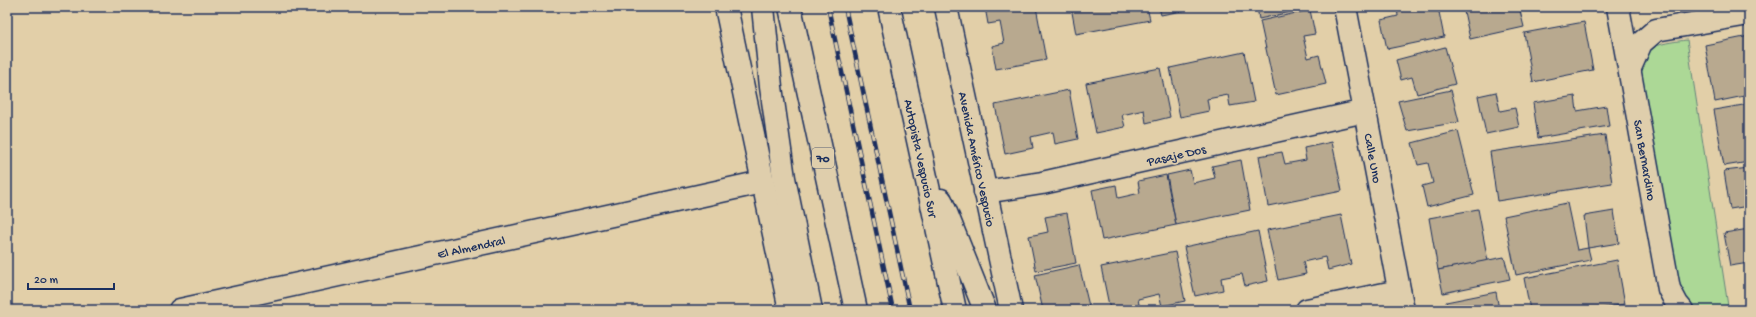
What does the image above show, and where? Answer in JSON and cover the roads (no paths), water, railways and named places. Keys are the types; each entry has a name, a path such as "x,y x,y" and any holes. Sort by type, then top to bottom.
{"main road":[{"path":"726,7 790,310"},
{"path":"763,7 771,87 784,178 811,310"},
{"name":"70","path":"790,7 856,310"},
{"name":"Autopista Vespucio Sur","path":"889,7 955,310"},
{"name":"Avenida Américo Vespucio","path":"946,7 1011,310"},
{"name":"Calle Uno","path":"1345,7 1401,300"},
{"name":"San Bernardino","path":"1618,7 1669,288 1677,304 1682,310"},
{"path":"1630,68 1641,43 1656,30 1749,14"},
{"name":"Pasaje Dos","path":"985,192 1042,184 1365,111"},
{"path":"918,141 985,310"},
{"name":"El Almendral","path":"180,310 762,182"},
{"path":"1307,310 1401,300"}],"railway":[{"path":"828,7 893,310"},
{"path":"845,7 910,310"}]}
